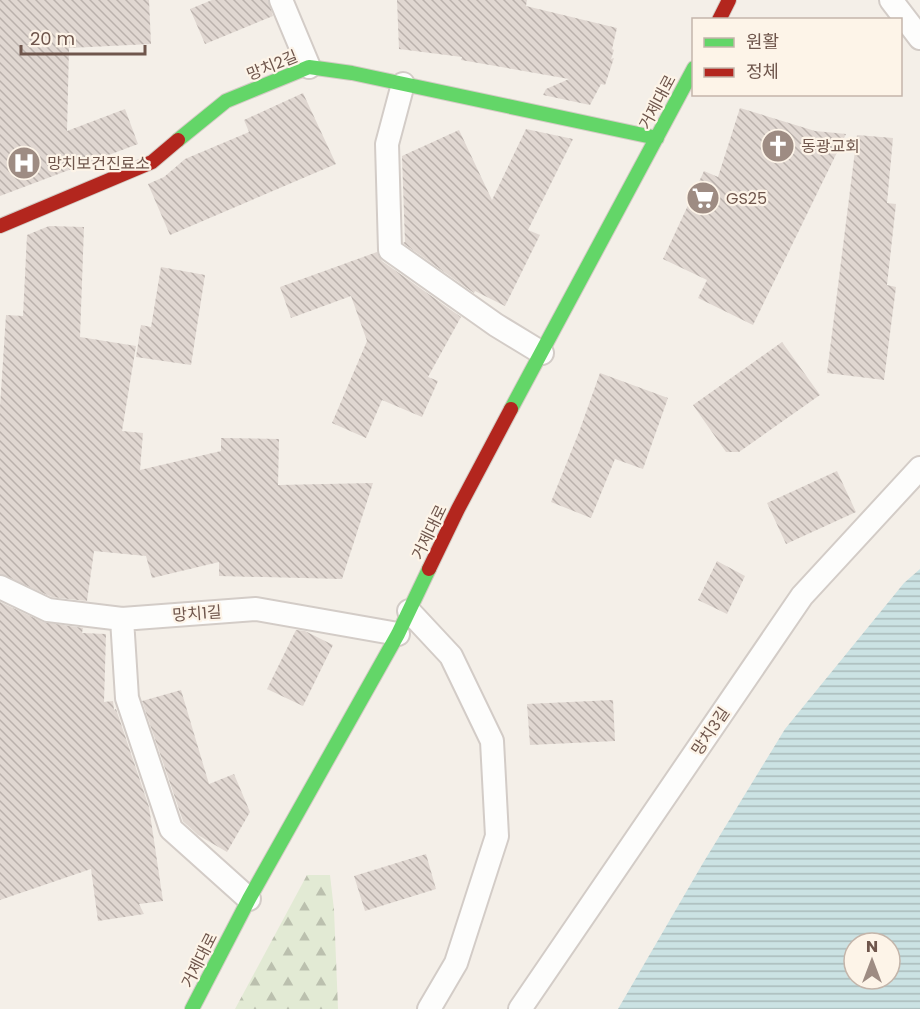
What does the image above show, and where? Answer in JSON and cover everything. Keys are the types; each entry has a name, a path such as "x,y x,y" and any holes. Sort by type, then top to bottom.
{"main road":[{"path":"720,18 729,0"},
{"name":"망치2길","path":"0,226 152,162 226,101 309,67 352,73 657,138"},
{"name":"거제대로","path":"192,1009 249,899 398,634 458,509 692,70"}],"lane":[{"path":"281,0 309,67"},
{"path":"891,0 920,38"},
{"path":"403,84 387,144 390,250 495,325 542,353"},
{"name":"망치3길","path":"520,1009 802,596 920,468"},
{"name":"망치1길","path":"0,587 48,610 122,619 256,609 398,634"},
{"path":"409,612 451,656 492,741 497,836 456,963 429,1009"},
{"path":"122,619 127,698 171,830 249,899"}],"green space":[{"path":"307,875 330,875 334,910 338,1009 235,1009"}],"water":[{"path":"920,569 920,1009 618,1009 703,863 785,729 904,583"}],"building":[{"path":"0,0 149,0 151,44 69,48 67,131 125,109 138,144 0,196"},
{"path":"212,0 268,0 273,16 205,44 190,9"},
{"path":"397,0 527,0 526,6 617,28 611,59 614,58 605,85 601,84 590,105 543,95 546,89 569,79 461,60 462,57 399,49"},
{"path":"303,93 336,164 170,235 148,184 164,177 185,159 249,132 244,120"},
{"path":"740,108 815,131 846,134 753,325 698,298 707,280 663,259 704,171 718,177"},
{"path":"526,129 573,139 528,230 540,235 505,306 475,291 474,293 403,243 405,242 402,156 459,130 492,200"},
{"path":"857,135 893,138 887,203 896,204 887,285 896,287 884,380 827,373"},
{"path":"49,226 84,227 80,337 136,346 122,431 143,433 140,470 221,451 221,438 279,439 278,485 373,483 342,579 219,576 219,562 152,578 146,556 94,551 87,601 52,597 0,574 0,407 6,315 23,316 27,235"},
{"path":"377,252 382,261 461,317 428,377 438,381 422,417 382,400 366,438 332,423 367,341 351,296 291,318 280,287"},
{"path":"161,267 205,275 191,365 136,357 141,325 151,327"},
{"path":"782,342 820,395 739,452 726,452 693,405"},
{"path":"600,373 668,398 643,469 615,459 591,518 551,502"},
{"path":"837,471 856,512 786,544 767,503"},
{"path":"717,561 745,576 727,614 698,600"},
{"path":"0,602 43,622 83,628 82,633 106,634 104,702 113,701 114,710 116,709 149,807 163,901 139,904 144,914 98,921 91,869 0,900"},
{"path":"296,630 305,631 333,645 303,706 267,689"},
{"path":"181,690 209,784 234,774 250,812 227,852 198,835 183,821 142,701"},
{"path":"613,700 615,741 530,745 527,704"},
{"path":"426,854 436,889 365,911 354,876"}],"traffic: fast":[{"path":"178,140 226,101 309,67 352,73 657,138"},
{"path":"511,409 692,72"},
{"path":"192,1009 249,899 398,634 429,569"}],"traffic: jam":[{"path":"720,18 729,0"},
{"path":"0,226 152,162 178,140"},
{"path":"429,569 511,409"}],"place":[{"name":"동광교회","path":"778,146"},
{"name":"망치보건진료소","path":"24,163"},
{"name":"GS25","path":"703,198"}]}
